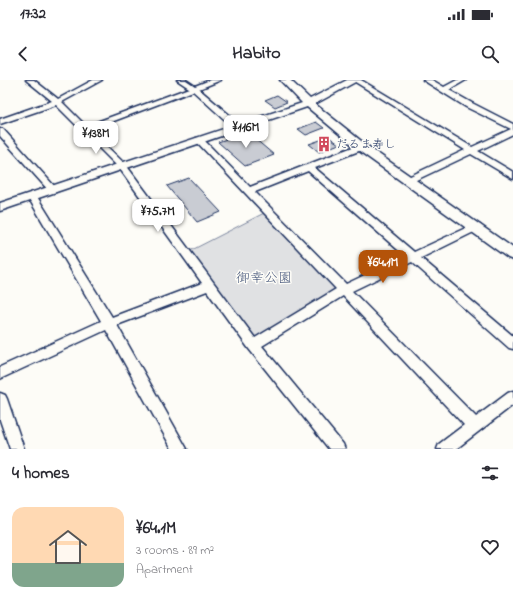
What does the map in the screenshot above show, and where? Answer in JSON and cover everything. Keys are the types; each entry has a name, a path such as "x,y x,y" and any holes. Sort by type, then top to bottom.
{"street":[{"path":"30,80 57,102 123,167 253,345 338,449"},
{"path":"0,122 57,102 98,80"},
{"path":"181,80 194,88 238,127"},
{"path":"84,129 217,80"},
{"path":"286,80 308,104 361,147 476,226 513,255"},
{"path":"0,207 308,104 355,80 513,176"},
{"path":"427,80 469,105 513,127"},
{"path":"444,90 462,80"},
{"path":"0,130 53,190"},
{"path":"409,180 513,131"},
{"path":"199,140 475,426"},
{"path":"248,191 361,147"},
{"path":"309,167 513,344"},
{"path":"33,197 109,323 180,449"},
{"path":"253,345 344,290 476,226"},
{"path":"0,373 109,323 210,285"},
{"path":"444,449 513,397"},
{"path":"0,400 17,449"}],"green space":[{"name":"御幸公園","path":"268,211 344,290 253,345 186,253"}],"building":[{"path":"277,95 287,102 275,107 265,100"},
{"path":"316,122 324,128 306,135 298,129"},
{"path":"247,132 274,155 245,166 218,142"},
{"name":"だるま寿し","path":"329,137 339,144 319,152 309,144"},
{"path":"189,178 221,212 197,222 167,186"}],"place":[{"name":"だるま寿し","path":"324,144"}]}
